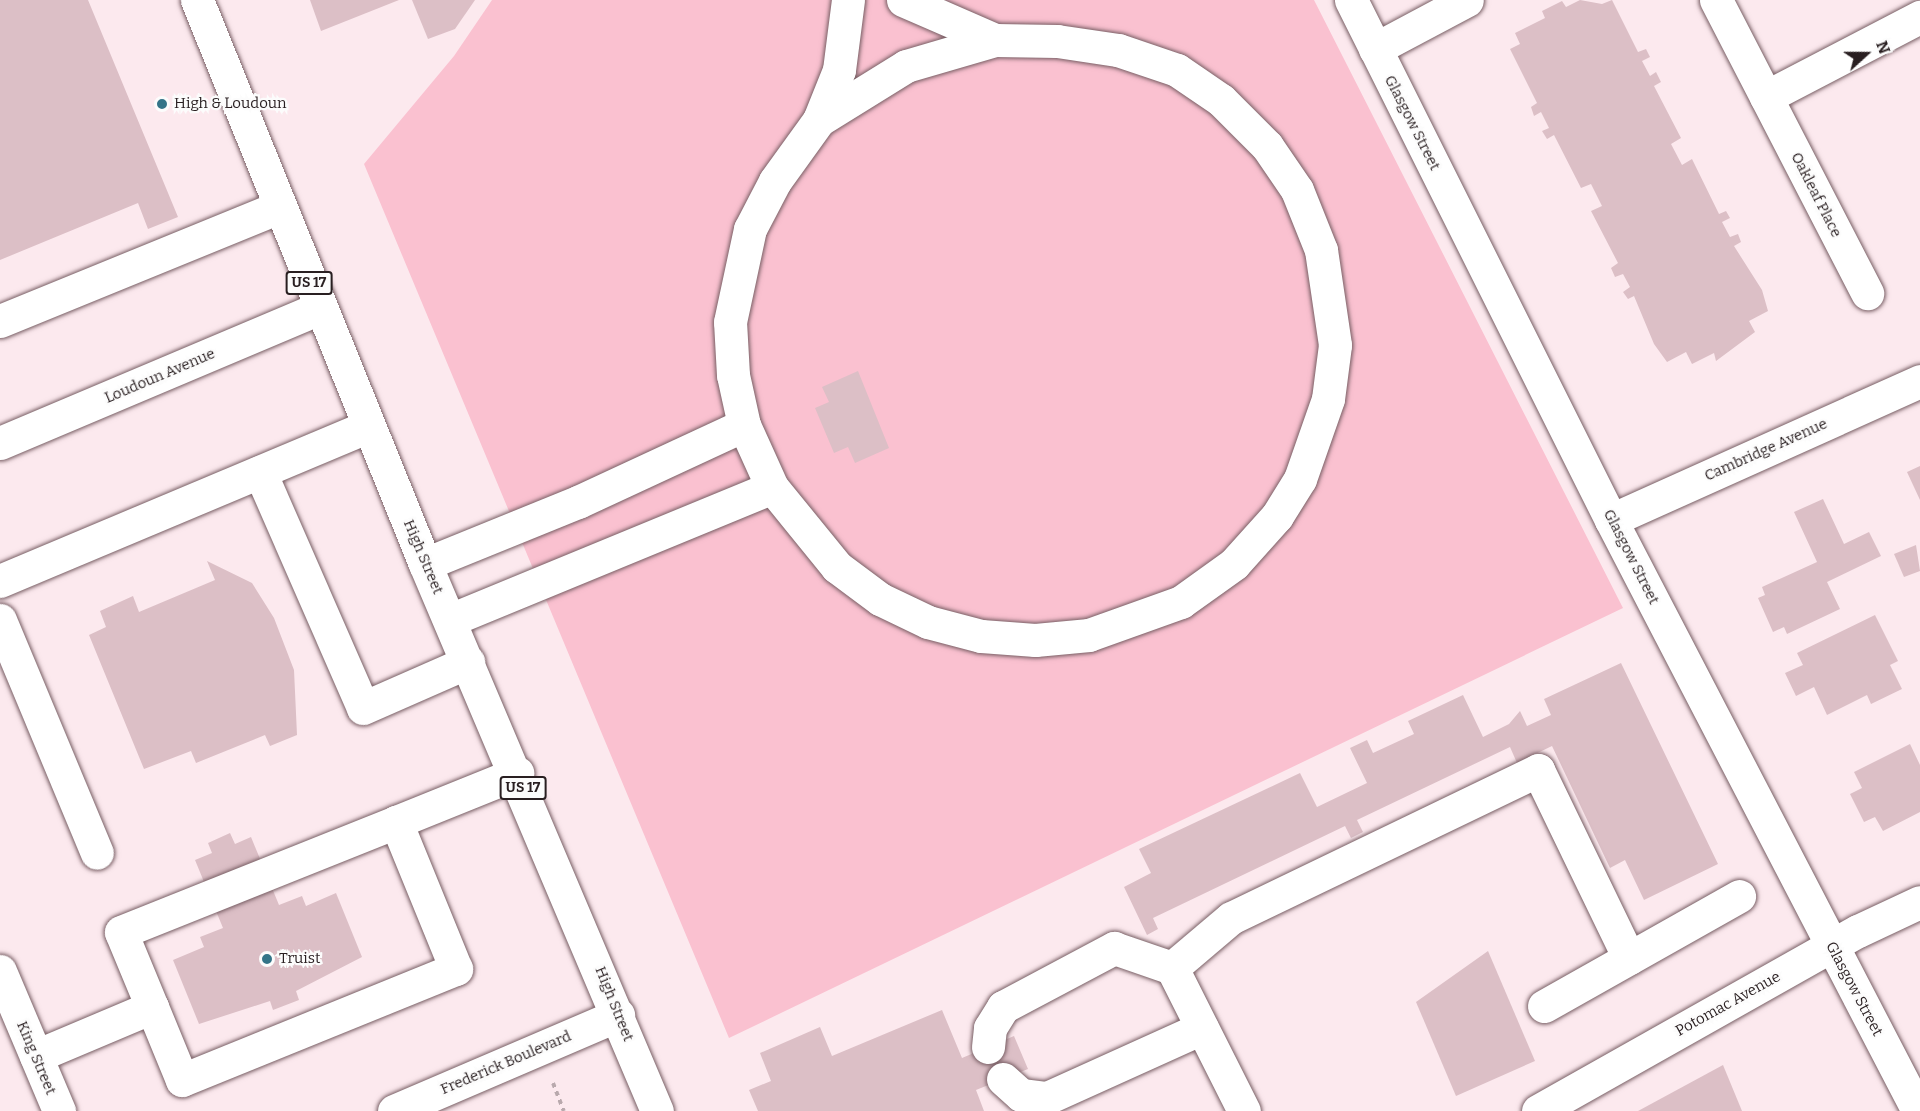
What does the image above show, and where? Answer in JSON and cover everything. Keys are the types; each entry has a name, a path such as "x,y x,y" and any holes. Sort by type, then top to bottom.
{"street":[{"name":"High Street","path":"197,0 425,564 517,773 657,1111"},
{"path":"819,120 906,66 995,40 1057,40 1118,50 1177,70 1221,100 1273,155 1297,190 1322,250 1331,292 1335,345 1328,399 1300,479 1277,516 1233,564 1180,602 1089,635 1035,640 981,636 928,622 880,599 837,567 772,487 744,426 733,375 735,280 750,229 775,181 819,120 839,70 848,0"},
{"path":"903,0 995,40"},
{"name":"Glasgow Street","path":"1351,0 1611,520 1918,1111"},
{"path":"1375,49 1467,0"},
{"name":"Oakleaf Place","path":"1716,0 1867,293"},
{"path":"1766,97 1920,17"},
{"path":"0,321 279,207"},
{"name":"Loudoun Avenue","path":"0,443 320,308"},
{"name":"Cambridge Avenue","path":"1611,520 1920,381"},
{"path":"0,580 368,426"},
{"path":"425,564 578,502 744,426"},
{"path":"260,472 363,708 468,662"},
{"path":"450,620 772,487"},
{"path":"0,620 97,853"},
{"path":"1172,968 1231,918 1538,770 1629,958"},
{"path":"396,822 456,969 182,1080 121,932 517,773"},
{"path":"1544,1006 1739,896"},
{"name":"Potomac Avenue","path":"1538,1111 1831,946 1920,902"},
{"path":"988,1047 990,1028 1003,1006 1114,948 1172,968 1244,1111"},
{"name":"King Street","path":"0,971 58,1111"},
{"path":"36,1056 152,1007"},
{"name":"Frederick Boulevard","path":"394,1111 618,1015"},
{"path":"1003,1079 1022,1095 1047,1098 1202,1028"}],"path":[{"path":"550,1077 564,1111"}],"shaded area":[{"path":"492,0 1314,0 1623,608 729,1038 364,164 454,56"}],"building":[{"path":"0,0 88,0 178,217 148,229 138,203 0,260"},
{"path":"310,0 399,0 321,31"},
{"path":"412,0 475,0 455,29 428,39"},
{"path":"1580,0 1602,4 1612,0 1638,52 1646,49 1650,57 1642,61 1650,76 1656,72 1661,82 1654,86 1681,138 1671,144 1682,165 1692,159 1719,214 1726,211 1730,218 1722,222 1730,237 1738,234 1741,242 1734,246 1762,290 1768,311 1749,321 1755,332 1716,361 1714,353 1692,364 1686,352 1667,362 1654,344 1634,296 1628,299 1623,292 1630,287 1623,274 1615,277 1611,268 1618,263 1591,211 1602,206 1591,184 1581,188 1554,135 1547,139 1542,131 1549,128 1541,112 1534,116 1531,107 1537,103 1510,49 1520,44 1515,33 1545,18 1542,11 1562,1 1566,7"},
{"path":"858,371 889,448 855,463 848,447 834,453 815,408 829,402 822,387"},
{"path":"1920,466 1920,500 1907,472"},
{"path":"1823,499 1844,544 1869,532 1881,556 1827,582 1840,609 1787,634 1784,627 1773,632 1758,598 1765,595 1762,587 1817,562 1794,512"},
{"path":"1916,545 1920,571 1904,577 1894,554"},
{"path":"207,561 252,583 274,618 294,670 297,735 270,746 265,735 196,763 191,751 144,769 89,635 106,627 100,611 133,596 139,612 215,580"},
{"path":"1875,615 1898,661 1890,665 1902,689 1871,704 1867,695 1827,715 1814,687 1796,696 1785,673 1803,665 1797,653"},
{"path":"1621,663 1718,864 1644,900 1625,860 1610,868 1552,746 1517,763 1510,747 1357,820 1363,832 1351,838 1345,826 1153,918 1158,929 1147,935 1124,887 1151,873 1139,849 1300,773 1317,807 1367,783 1350,748 1367,740 1373,753 1414,734 1408,721 1463,695 1483,737 1509,724 1520,711 1527,726 1551,715 1544,699"},
{"path":"1910,744 1920,765 1920,812 1883,831 1875,817 1864,822 1850,794 1862,788 1854,772"},
{"name":"Truist","path":"230,833 235,844 251,837 279,905 302,896 306,906 336,893 362,957 296,991 299,1000 273,1010 270,1001 199,1024 173,960 204,947 200,937 223,928 195,860 212,853 208,843"},
{"path":"1488,951 1535,1061 1456,1096 1416,1002"},
{"path":"942,1010 962,1058 1014,1036 1028,1069 976,1090 984,1111 758,1111 749,1090 771,1081 760,1053 820,1027 832,1056"},
{"path":"1723,1065 1742,1111 1638,1111"}],"place":[{"name":"High & Loudoun","path":"162,104"},
{"name":"Truist","path":"267,959"}]}
